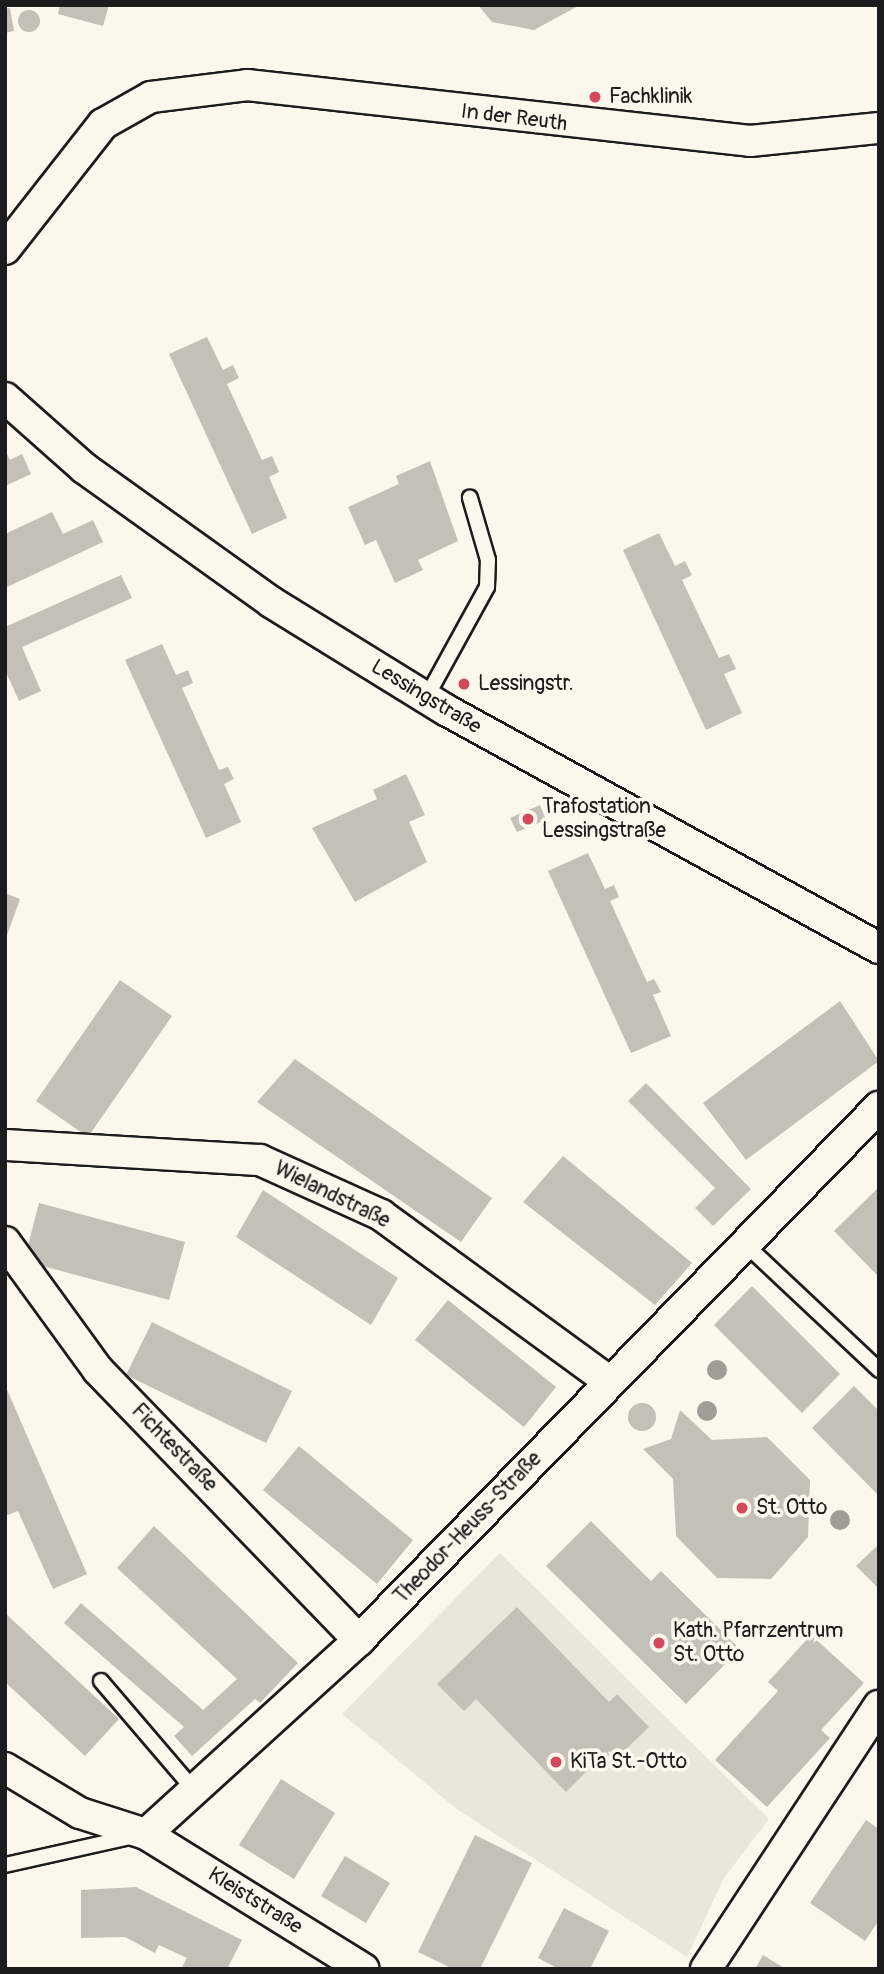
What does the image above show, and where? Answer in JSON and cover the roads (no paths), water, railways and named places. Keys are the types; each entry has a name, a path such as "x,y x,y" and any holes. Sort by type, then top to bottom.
{"street":[{"name":"In der Reuth","path":"5,248 103,124 151,97 247,85 561,125 750,141 879,128"},
{"name":"Lessingstraße","path":"5,398 155,521 426,698 879,948"},
{"name":"Theodor-Heuss-Straße","path":"146,1834 359,1640 879,1107"},
{"name":"Wielandstraße","path":"5,1145 260,1160 381,1215 610,1382"},
{"name":"Fichtestraße","path":"5,1242 99,1370 359,1640"},
{"path":"706,1969 879,1706"},
{"name":"Kleiststraße","path":"5,1768 80,1813 146,1834 363,1969"}],"lane":[{"path":"426,698 487,587 488,560 470,498"},
{"path":"746,1244 879,1370"},
{"path":"101,1681 194,1790"},
{"path":"5,1865 146,1834"}],"place":[{"name":"Fachklinik","path":"595,97"},
{"name":"Lessingstr.","path":"464,684"},
{"name":"Trafostation Lessingstraße","path":"528,819"},
{"name":"St. Otto","path":"742,1508"},
{"name":"Kath. Pfarrzentrum St. Otto","path":"659,1643"},
{"name":"KiTa St.-Otto","path":"556,1762"}]}
